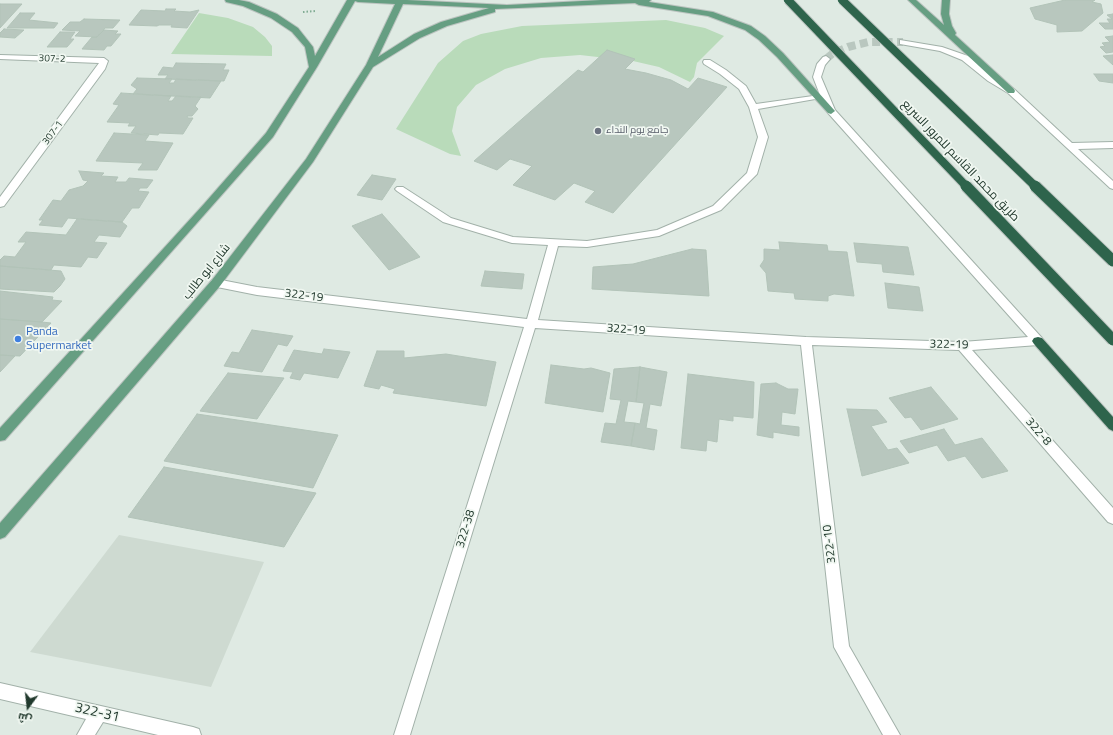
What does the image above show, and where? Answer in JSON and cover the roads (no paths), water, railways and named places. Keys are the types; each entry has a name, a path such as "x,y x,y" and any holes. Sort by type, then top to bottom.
{"highway":[{"name":"طريق محمد القاسم للمرور السريع","path":"788,0 1113,340"},
{"path":"842,0 1113,262"},
{"path":"1038,341 1113,426"}],"main road":[{"path":"229,0 246,4 274,16 295,30 309,47 313,68"},
{"path":"0,436 208,206 270,135 313,68 351,0"},
{"path":"358,0 507,7 647,0"},
{"path":"912,0 1011,91"},
{"path":"946,0 945,14 948,26 956,39"},
{"name":"شارع ابو طالب","path":"0,533 216,283 310,160 370,65 401,1"},
{"path":"626,2 666,6 703,13 725,18 748,28 762,38 780,55 831,111"},
{"path":"370,65 417,36 444,24 474,14 507,7"}],"street":[{"path":"903,42 942,49 965,58 991,79 1011,91 1113,186"},
{"name":"307-2","path":"0,57 104,61"},
{"path":"826,59 821,64 817,77 831,111 1038,341"},
{"name":"307-1","path":"0,204 3,196 102,67 104,61"},
{"path":"400,189 447,220 512,240 587,244 659,233 716,208 752,174 762,137 753,107 743,88 723,72 707,62"},
{"path":"753,107 818,97"},
{"path":"1071,146 1113,145"},
{"name":"322-38","path":"402,735 531,324 554,242"},
{"name":"322-19","path":"216,283 257,291 531,324 806,341 962,346 1038,341"},
{"name":"322-10","path":"806,341 842,646 892,735"},
{"name":"322-8","path":"962,346 1113,518"},
{"name":"322-31","path":"0,691 193,735"},
{"path":"85,735 99,714"}],"tunnel":[{"path":"826,59 832,54 848,47 868,42 903,42"}],"place":[{"name":"جامع يوم النداء","path":"598,131"},
{"name":"Panda Supermarket","path":"18,339"}]}
